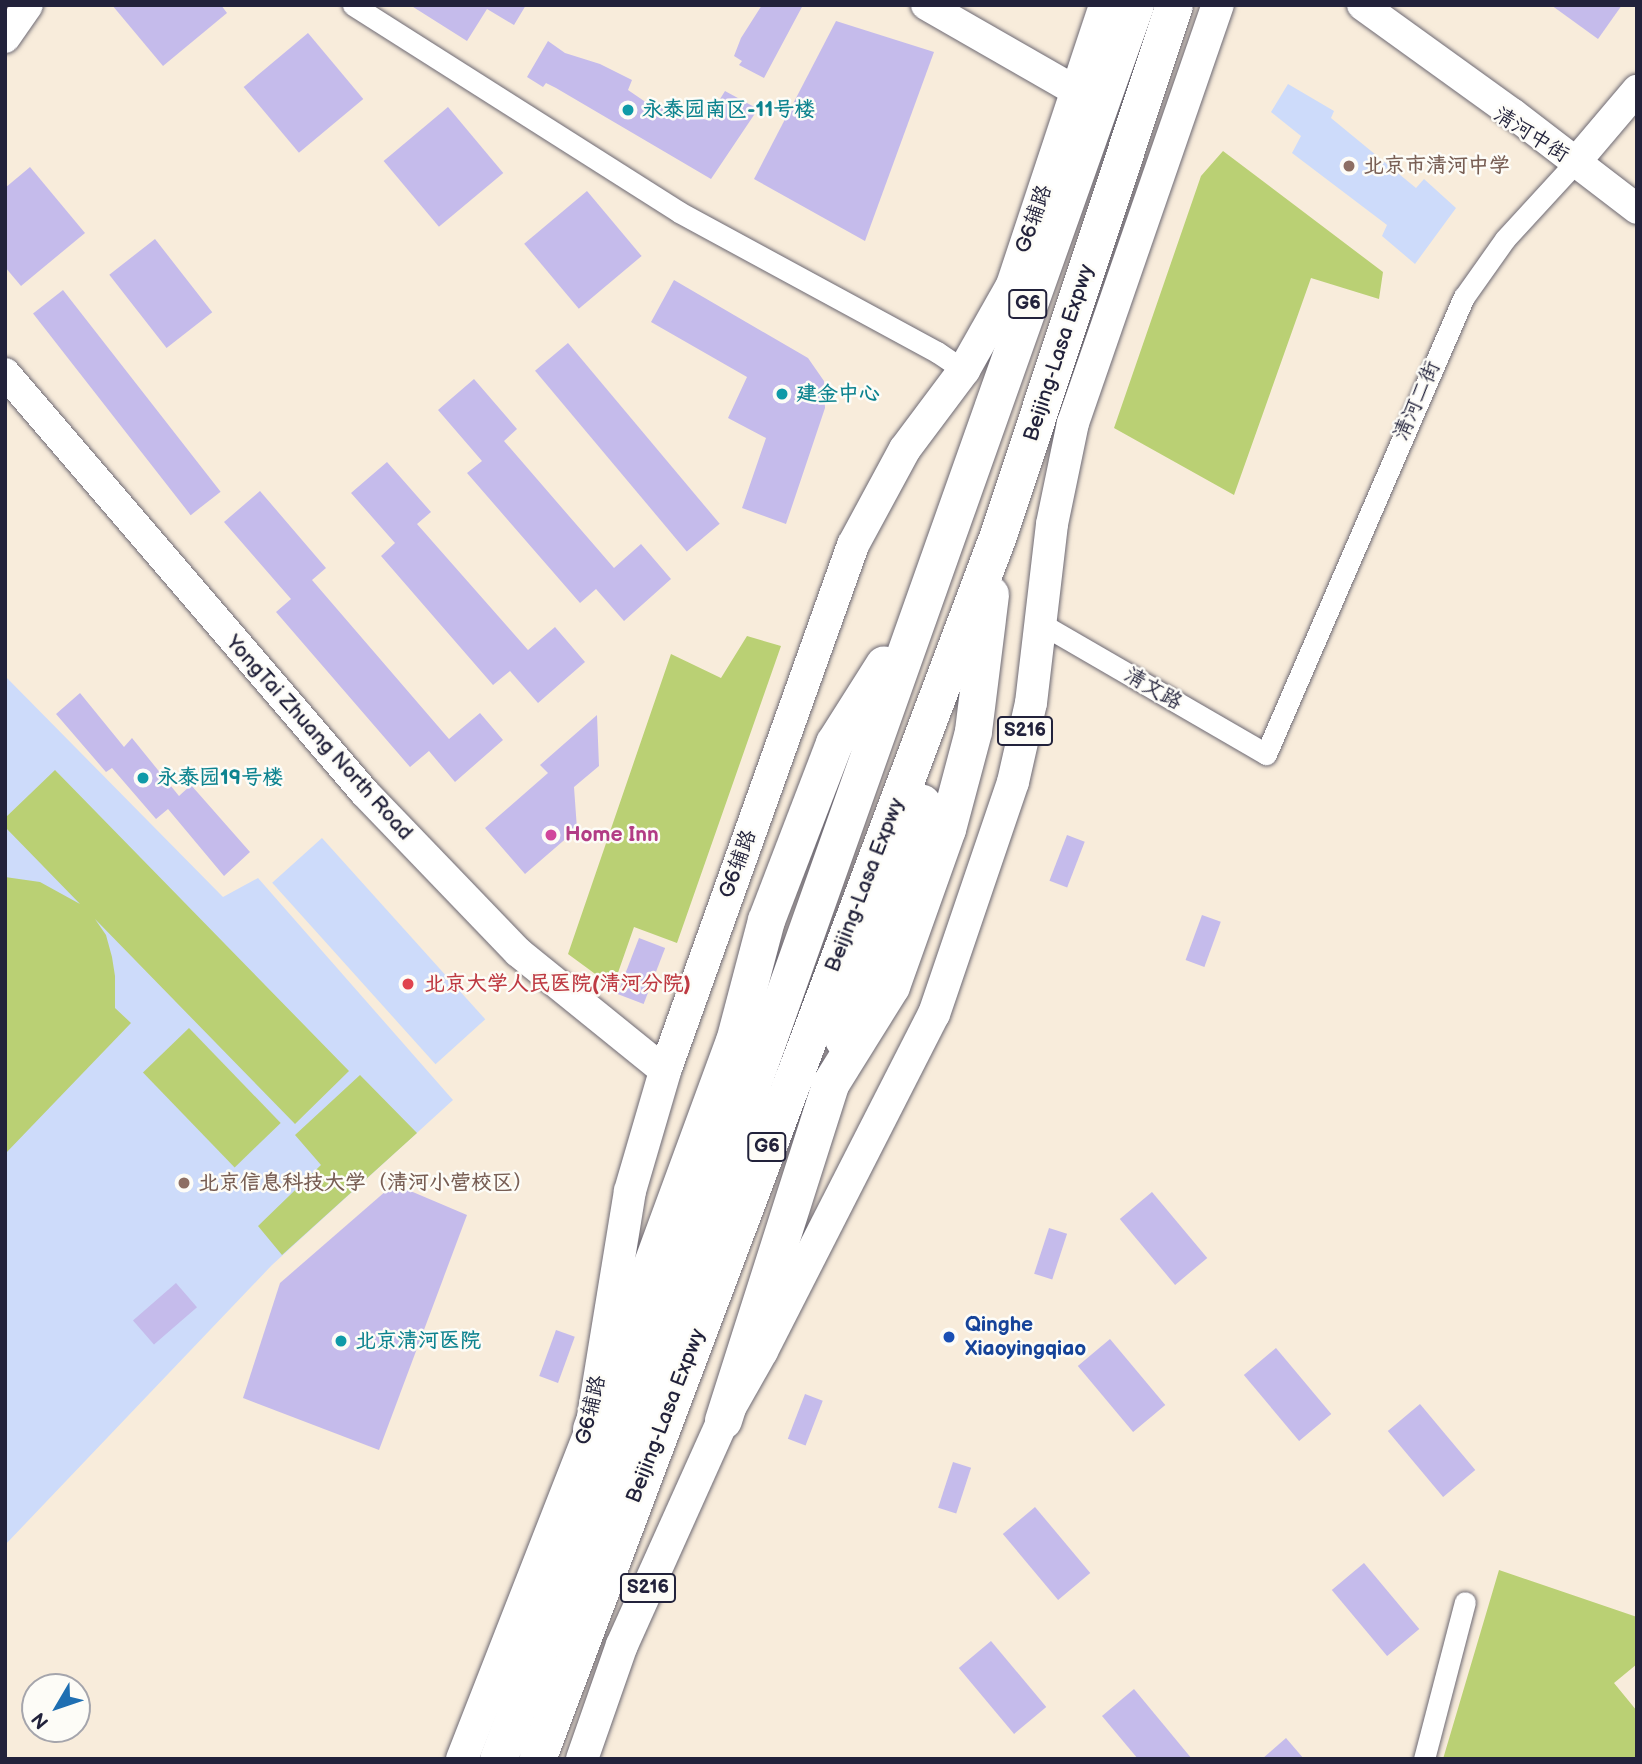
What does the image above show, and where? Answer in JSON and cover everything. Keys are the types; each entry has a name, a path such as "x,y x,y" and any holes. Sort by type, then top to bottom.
{"highway":[{"name":"Beijing-Lasa Expwy","path":"498,1759 744,1107 1135,5"},
{"name":"Beijing-Lasa Expwy","path":"537,1759 998,535 1174,5"},
{"path":"830,1084 891,986 947,829 973,731 998,535"},
{"path":"591,1429 734,1041 766,920 834,743 921,603"},
{"path":"723,1420 830,1084 855,996 923,799 939,691"}],"main road":[{"name":"G6辅路","path":"462,1759 591,1429 630,1191 665,1070 853,545 905,449 964,370 1012,285 1105,5"},
{"name":"S216","path":"582,1759 622,1645 723,1420 762,1351 934,1014 1013,782 1031,703 1052,524 1073,423 1218,5"}],"street":[{"path":"5,38 28,5"},
{"path":"353,5 679,212 937,352 964,370"},
{"name":"清河中街","path":"1343,5 1506,121 1575,163"},
{"name":"清河中街","path":"1362,5 1512,113 1575,163"},
{"path":"932,7 1076,91"},
{"name":"清河二街","path":"1266,754 1464,297 1505,239 1637,90"},
{"path":"1575,163 1637,209"},
{"name":"YongTai Zhuang North Road","path":"5,373 365,793 519,952 642,1055 665,1070"},
{"name":"清文路","path":"1040,623 1266,754"},
{"path":"1424,1759 1465,1602"}],"shaded area":[{"name":"北京市清河中学","path":"1288,84 1334,111 1331,118 1416,188 1424,179 1456,208 1415,264 1382,236 1387,225 1292,153 1301,136 1271,112"},
{"name":"北京信息科技大学（清河小营校区）","path":"5,676 223,897 258,878 453,1100 272,1265 5,1545"},
{"name":"北京大学人民医院(清河分院)","path":"322,838 485,1019 435,1064 272,883"}],"green space":[{"path":"1223,151 1383,272 1379,299 1311,278 1234,495 1114,428 1201,176"},
{"path":"747,636 781,646 677,943 634,927 613,987 568,954 671,654 721,678"},
{"path":"55,770 349,1071 295,1124 95,919 106,935 112,957 115,1008 131,1023 5,1154 5,877 40,882 80,904 5,827 5,818"},
{"path":"189,1028 281,1123 235,1167 143,1072"},
{"path":"360,1075 417,1133 282,1255 258,1226 321,1165 295,1135"},
{"path":"1499,1570 1637,1617 1637,1664 1614,1683 1637,1711 1637,1759 1443,1759"}],"building":[{"path":"112,5 221,5 227,13 163,66"},
{"path":"410,5 526,5 514,25 487,9 467,41"},
{"path":"762,5 803,5 764,78 739,65 742,61 734,56 741,38"},
{"path":"1551,5 1622,5 1598,39"},
{"path":"836,21 934,52 865,241 754,179"},
{"path":"308,33 363,99 299,153 244,87"},
{"name":"永泰园南区-11号楼","path":"548,41 565,53 600,64 632,80 628,90 647,103 707,120 725,91 758,109 711,179 556,88 546,83 543,87 527,77"},
{"path":"448,107 503,173 439,227 384,161"},
{"path":"30,167 85,233 21,286 5,267 5,188"},
{"path":"587,191 642,256 579,309 524,244"},
{"path":"155,239 212,312 167,348 109,275"},
{"name":"建金中心","path":"674,280 808,358 824,381 825,408 786,524 742,508 766,438 728,418 747,377 651,322"},
{"path":"63,290 221,492 191,515 33,313"},
{"path":"568,343 720,524 687,551 535,371"},
{"path":"474,379 517,429 504,441 614,568 641,544 671,579 624,621 596,589 580,603 467,473 482,461 438,410"},
{"path":"387,462 431,512 417,524 528,650 555,627 585,662 538,703 510,671 493,685 381,556 395,543 351,493"},
{"path":"260,491 326,568 312,580 449,739 480,713 503,740 455,782 429,751 410,767 276,612 291,599 224,522"},
{"name":"永泰园19号楼","path":"80,693 124,747 132,738 179,796 191,785 250,852 224,876 168,809 156,819 112,768 106,772 56,714"},
{"path":"597,715 599,766 574,787 577,829 525,874 485,828 548,773 540,765"},
{"path":"1067,835 1085,842 1067,888 1049,881"},
{"path":"1202,915 1221,922 1204,967 1186,960"},
{"path":"639,938 665,948 644,1004 617,994"},
{"name":"北京清河医院","path":"394,1184 467,1215 379,1450 243,1398 280,1283"},
{"path":"1152,1192 1207,1258 1175,1285 1120,1219"},
{"path":"1049,1228 1067,1234 1052,1280 1034,1274"},
{"path":"176,1283 197,1307 154,1345 133,1320"},
{"path":"556,1330 575,1337 558,1383 539,1376"},
{"path":"1110,1339 1165,1405 1133,1432 1078,1366"},
{"path":"1276,1348 1331,1414 1299,1441 1244,1375"},
{"path":"805,1394 823,1401 806,1446 788,1439"},
{"path":"1420,1404 1475,1470 1443,1497 1388,1431"},
{"path":"953,1462 971,1468 956,1514 938,1508"},
{"path":"1035,1507 1090,1573 1058,1600 1003,1534"},
{"path":"1364,1563 1419,1629 1387,1656 1332,1590"},
{"path":"991,1641 1046,1707 1014,1734 959,1668"},
{"path":"1134,1689 1192,1759 1138,1759 1102,1716"},
{"path":"1286,1738 1304,1759 1262,1759"}],"place":[{"name":"永泰园南区-11号楼","path":"628,110"},
{"name":"北京市清河中学","path":"1349,166"},
{"name":"建金中心","path":"782,394"},
{"name":"永泰园19号楼","path":"143,778"},
{"name":"Home Inn","path":"551,835"},
{"name":"北京大学人民医院(清河分院)","path":"408,984"},
{"name":"北京信息科技大学（清河小营校区）","path":"184,1183"},
{"name":"Qinghe Xiaoyingqiao","path":"949,1337"},
{"name":"北京清河医院","path":"341,1341"}]}
